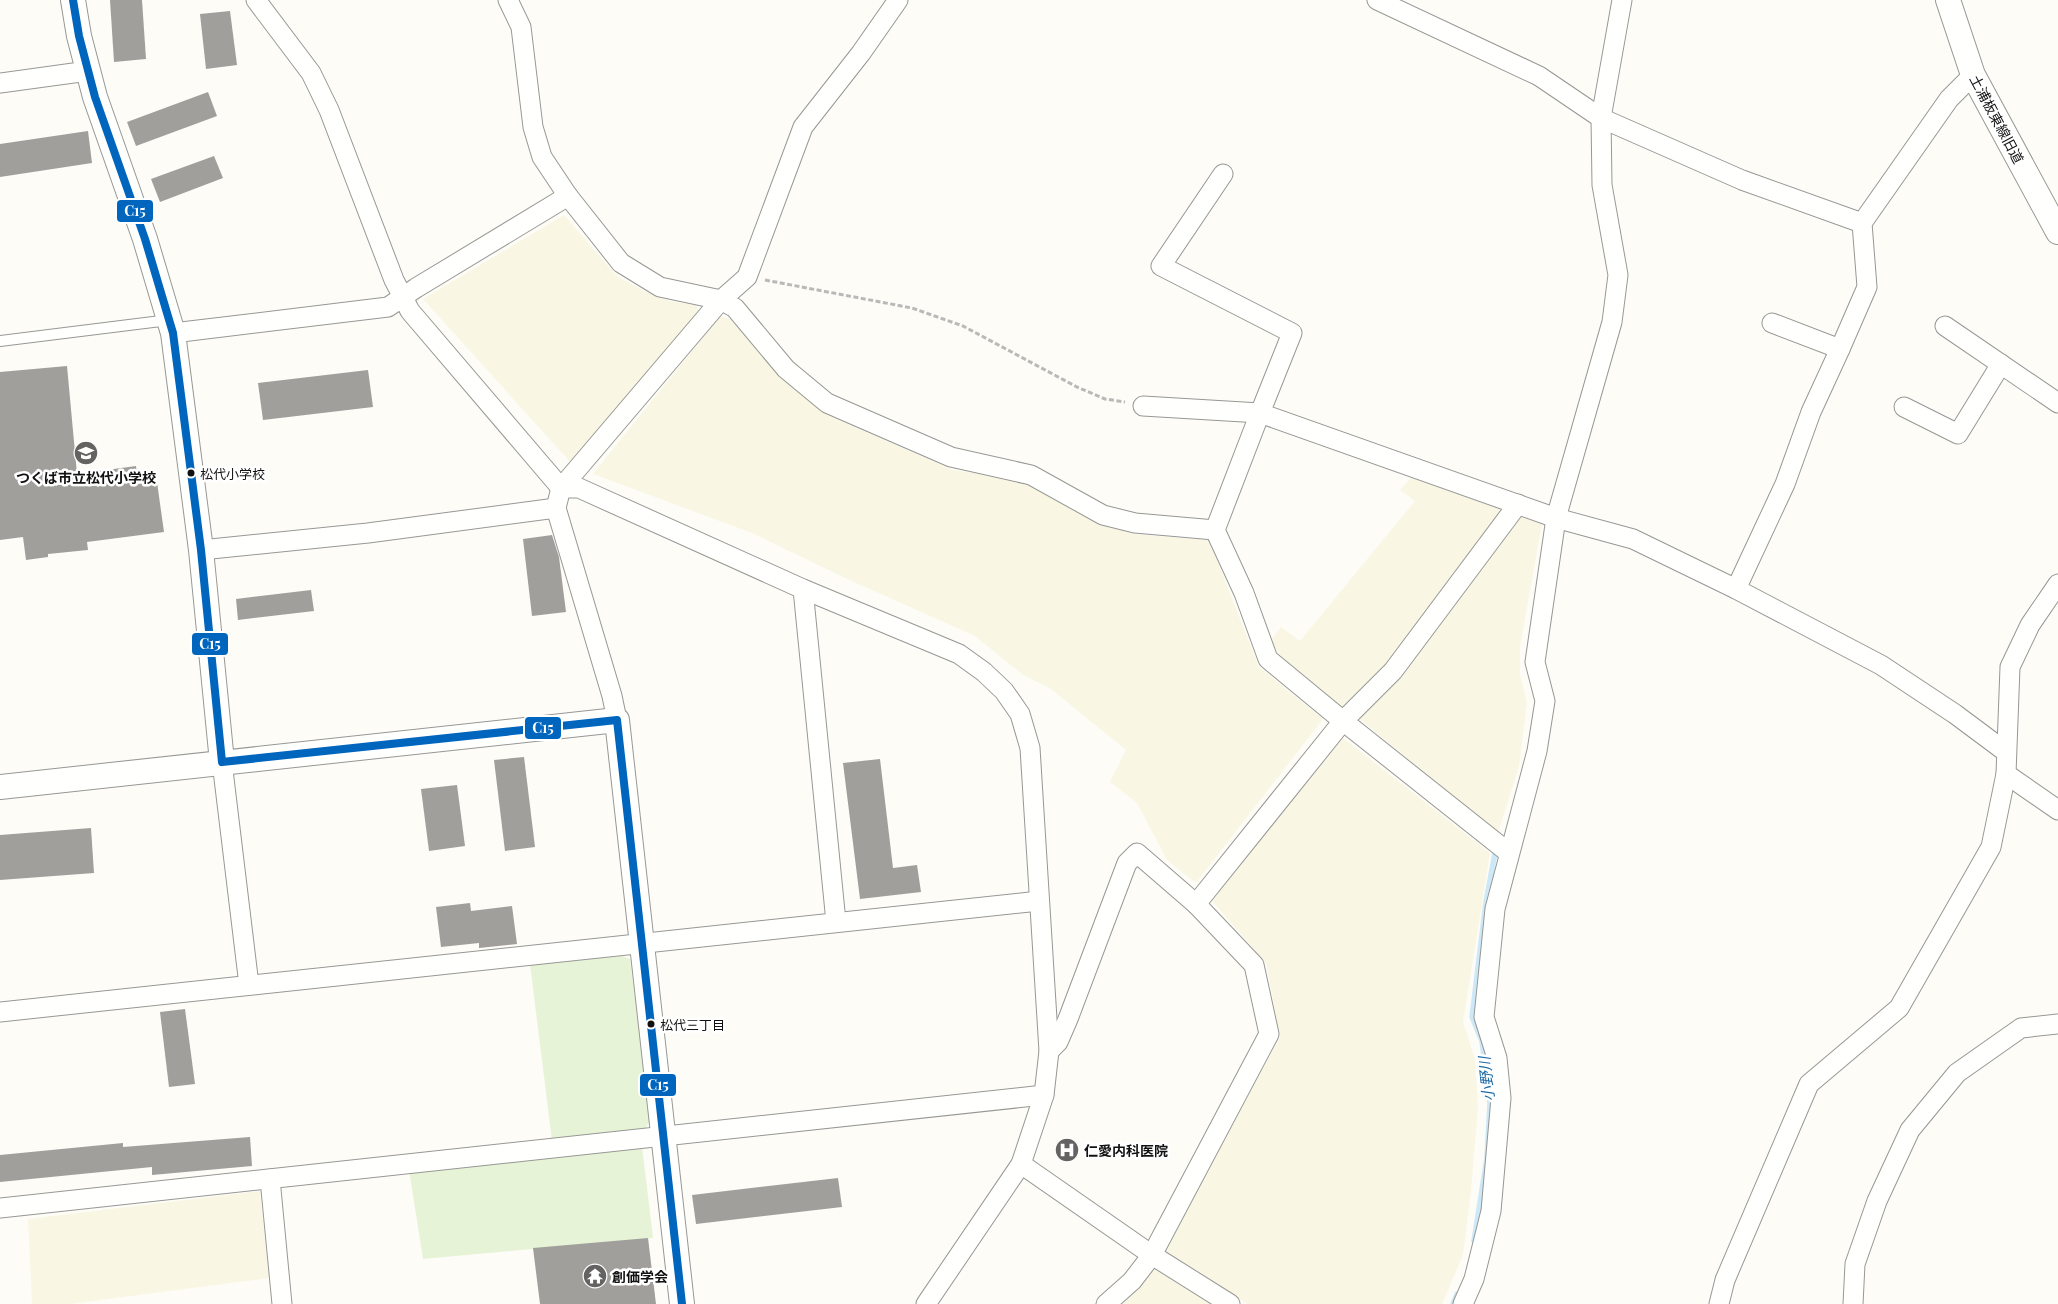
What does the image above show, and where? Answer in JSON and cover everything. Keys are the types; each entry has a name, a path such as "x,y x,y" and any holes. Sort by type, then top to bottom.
{"street":[{"path":"73,0 79,36 88,71 145,239 171,326 201,550 222,762 249,986"},
{"path":"256,0 311,73 329,110 394,280 410,311 561,488 579,488 803,589 959,654 984,672 1004,691 1020,714 1030,748 1049,1051 1044,1096 1021,1164 926,1304"},
{"path":"508,0 521,27 533,127 542,157 568,196 621,263 660,287 722,300 735,308 786,369 827,403 951,457 1031,475 1104,515 1135,523 1215,530"},
{"path":"682,1304 617,720 610,687 556,508 561,488 722,300 747,277 803,127 862,53 898,0"},
{"path":"1376,0 1539,76 1600,118 1742,180 1862,224"},
{"path":"1464,1304 1474,1279 1491,1211 1501,1098 1497,1058 1484,1017 1495,909 1538,751 1545,702 1535,662 1556,518 1612,322 1618,275 1602,185 1600,118 1622,0"},
{"name":"土浦板東線旧道","path":"1948,0 1974,76 2058,232"},
{"path":"0,83 88,71"},
{"path":"1736,589 1785,484 1811,412 1867,287 1862,224 1949,99 1974,76"},
{"path":"1223,174 1161,266 1292,333 1215,530 1244,593 1268,659 1343,721 1509,852"},
{"path":"171,326 388,308 416,288 568,196"},
{"path":"1772,323 1840,349"},
{"path":"1945,326 2058,402"},
{"path":"1904,407 1958,434 2000,364"},
{"path":"1143,406 1260,412 1556,518 1633,539 1736,589 1881,665 1956,714 2006,752"},
{"path":"1196,904 1343,721 1393,671 1518,504"},
{"path":"201,550 368,533 556,508"},
{"path":"1720,1304 1725,1280 1809,1084 1899,1008 1991,847 2006,774 2010,667 2030,625 2058,584"},
{"path":"803,589 836,922"},
{"path":"0,787 617,720"},
{"path":"2006,774 2058,810"},
{"path":"1049,1051 1058,1042 1068,1019 1127,863 1137,853 1196,904 1254,965 1269,1034 1152,1255 1132,1281 1106,1304"},
{"path":"0,1012 1039,901"},
{"path":"1853,1304 1855,1264 1877,1202 1910,1130 1965,1067 2021,1028 2058,1024"},
{"path":"0,1208 1044,1096"},
{"path":"1021,1164 1152,1255 1230,1304"},
{"path":"270,1179 282,1304"}],"lane":[{"path":"0,341 171,326"}],"path":[{"path":"747,277 912,308 963,326 1105,399 1143,406"}],"shaded area":[{"path":"564,215 617,276 646,292 670,301 696,305 698,311 572,464 423,299"},
{"path":"720,316 730,319 786,382 830,416 953,470 1024,480 1085,515 1132,534 1209,540 1259,667 1323,719 1196,883 1167,860 1137,803 1110,782 1126,750 1051,689 1023,675 975,636 847,579 752,533 593,474"},
{"path":"1412,477 1505,507 1381,671 1342,707 1285,660 1270,642 1281,627 1300,641 1415,501 1400,490"},
{"path":"1519,514 1542,523 1520,647 1520,675 1527,702 1519,767 1498,832 1358,718"},
{"path":"1342,737 1490,853 1463,1022 1475,1059 1478,1106 1471,1192 1463,1255 1442,1304 1247,1304 1163,1249 1280,1037 1266,963 1212,901"},
{"path":"260,1191 269,1278 70,1304 32,1304 28,1219"},
{"path":"1155,1268 1210,1304 1123,1304"}],"green space":[{"path":"622,956 630,959 650,1120 645,1130 552,1141 530,964"},
{"path":"642,1146 653,1238 423,1259 409,1170"}],"building":[{"path":"110,0 142,0 146,59 114,62"},
{"path":"230,11 237,65 206,69 200,14"},
{"path":"208,92 217,116 136,146 127,122"},
{"path":"88,131 92,163 0,177 0,144"},
{"path":"214,156 223,178 160,202 151,179"},
{"path":"67,366 77,474 136,466 138,484 157,482 164,532 87,542 88,550 48,554 48,557 26,560 23,537 0,540 0,372"},
{"path":"368,370 373,407 263,420 258,383"},
{"path":"552,535 559,557 566,612 532,616 523,539"},
{"path":"311,590 314,611 238,620 236,599"},
{"path":"524,757 535,847 505,851 494,760"},
{"path":"880,759 893,868 917,865 921,892 860,899 843,763"},
{"path":"457,785 465,846 429,851 421,789"},
{"path":"91,828 94,873 0,880 0,835"},
{"path":"470,903 471,911 512,906 517,944 479,948 479,943 441,947 436,907"},
{"path":"185,1009 195,1084 169,1087 160,1012"},
{"path":"250,1137 252,1166 152,1175 152,1167 0,1182 0,1155 123,1143 123,1147"},
{"path":"838,1178 842,1207 696,1224 692,1195"},
{"name":"創価学会","path":"648,1238 656,1304 540,1304 533,1248"}],"waterway":[{"name":"小野川","path":"1474,1241 1487,1158 1490,1103 1482,1041 1472,1017 1486,902 1495,853"},
{"name":"小野川","path":"1453,1304 1457,1294"}],"transit line":[{"name":"C15","path":"73,0 79,36 95,97 145,239 173,333 201,550 222,762 617,720 682,1304"}],"place":[{"name":"つくば市立松代小学校","path":"86,453"},
{"name":"松代小学校","path":"191,473"},
{"name":"松代三丁目","path":"651,1024"},
{"name":"仁愛内科医院","path":"1067,1150"},
{"name":"創価学会","path":"595,1276"}]}
